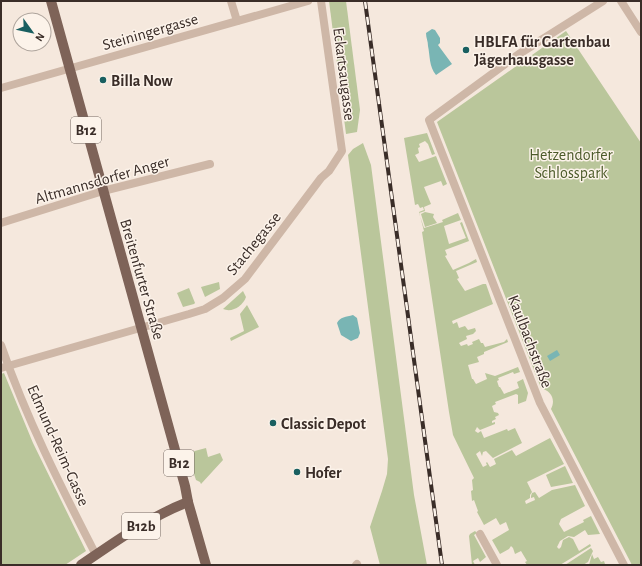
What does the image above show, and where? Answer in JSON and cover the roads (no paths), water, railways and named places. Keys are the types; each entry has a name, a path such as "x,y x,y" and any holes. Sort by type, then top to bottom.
{"main road":[{"name":"Breitenfurter Straße","path":"51,1 206,565"},
{"name":"B12b","path":"81,565 151,520 168,510 188,502"}],"street":[{"path":"231,1 237,21"},
{"name":"Steiningergasse","path":"1,88 308,1"},
{"name":"Eckartsaugasse","path":"321,1 342,151"},
{"name":"Kaulbachstraße","path":"603,1 519,54 429,120 540,403 624,565"},
{"path":"621,1 641,32"},
{"name":"Stachegasse","path":"5,367 205,309 224,298 245,280 317,183 329,171 342,151"},
{"name":"Altmannsdorfer Anger","path":"1,223 103,191 210,164"},
{"name":"Edmund-Reim-Gasse","path":"1,345 5,367 65,496 96,555"},
{"path":"480,534 497,565"}],"water":[{"path":"432,29 435,30 440,38 440,43 438,45 452,64 436,75 431,65 426,35 426,33"},
{"path":"353,315 357,318 360,333 358,338 351,341 341,335 337,323 342,318"},
{"path":"557,350 560,355 550,361 547,356"}],"railway":[{"path":"365,1 442,565"}],"place":[{"name":"HBLFA für Gartenbau Jägerhausgasse","path":"466,50"},
{"name":"Billa Now","path":"103,80"},
{"name":"Classic Depot","path":"273,423"},
{"name":"Hofer","path":"297,472"}],"park label":[{"name":"Hetzendorfer Schlosspark","path":"571,163"}]}
